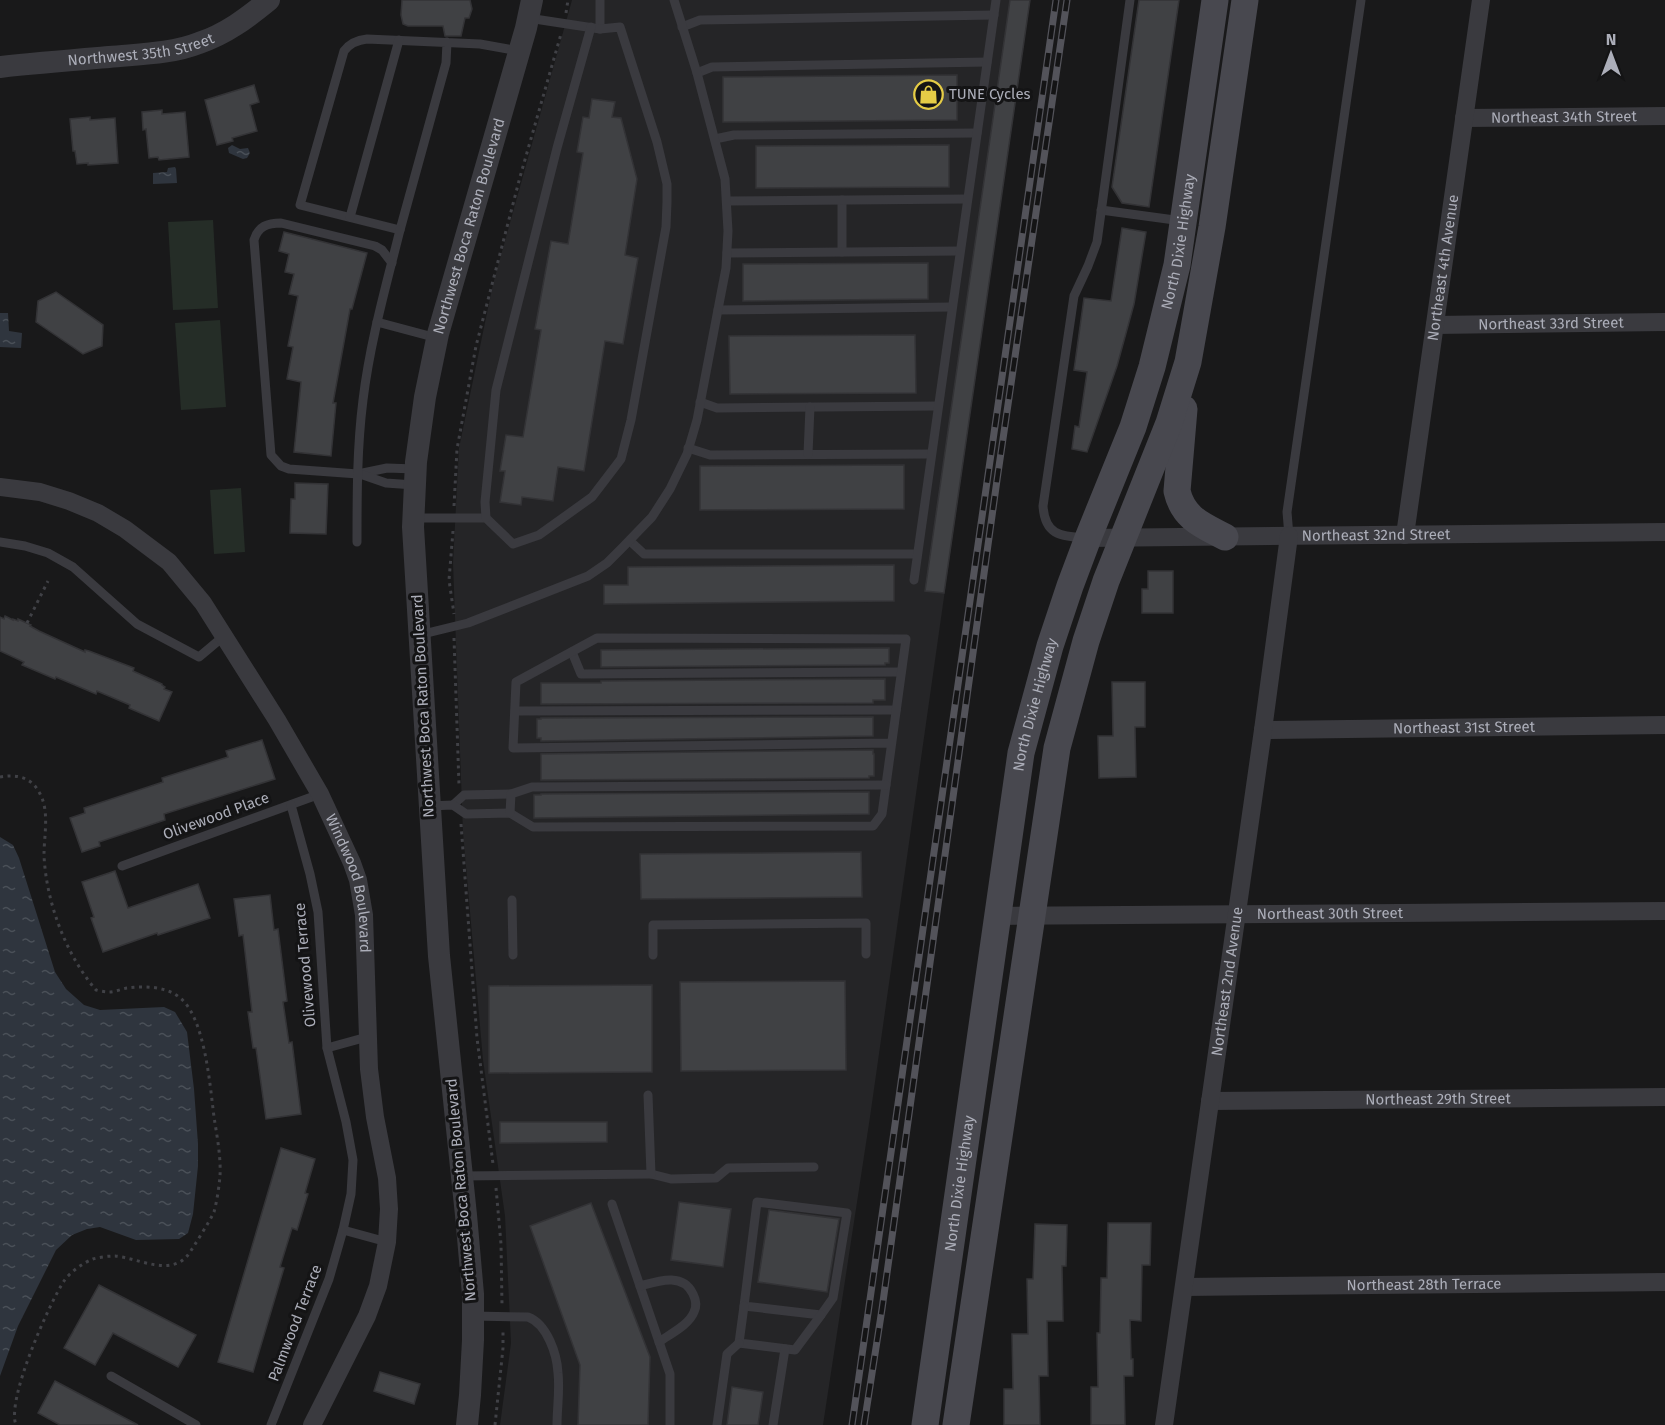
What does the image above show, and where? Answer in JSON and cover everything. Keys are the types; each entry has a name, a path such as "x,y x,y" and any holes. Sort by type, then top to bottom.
{"main road":[{"name":"North Dixie Highway","path":"924,1425 1021,753 1050,646 1088,538 1133,427 1152,367 1177,265 1215,0"},
{"name":"North Dixie Highway","path":"956,1425 1057,748 1086,641 1122,538 1169,423 1188,362 1212,226 1245,0"},
{"path":"1188,362 1177,491 1179,502 1200,525 1224,537"}],"street":[{"name":"Northwest 35th Street","path":"0,67 186,48 232,29 269,0"},
{"name":"Northeast 4th Avenue","path":"1405,535 1481,0"},
{"name":"Northwest Boca Raton Boulevard","path":"467,1425 470,1395 472,1294 439,956 413,518 424,397 437,338 530,9"},
{"name":"Northeast 34th Street","path":"1464,118 1665,116"},
{"name":"Northeast 33rd Street","path":"1435,325 1665,322"},
{"name":"Windwood Boulevard","path":"0,487 40,492 98,513 125,529 169,562 203,603 277,720 320,794 352,863 362,897 364,915 369,1069 375,1117 387,1178 389,1209 387,1242 378,1286 367,1316 312,1425"},
{"name":"Northeast 32nd Street","path":"1088,538 1665,532"},
{"name":"Northeast 2nd Avenue","path":"1164,1425 1289,536"},
{"name":"Northeast 31st Street","path":"1263,730 1665,725"},
{"name":"Northeast 30th Street","path":"996,916 1665,911"},
{"name":"Northeast 29th Street","path":"1210,1101 1665,1097"},
{"name":"Northeast 28th Terrace","path":"1184,1287 1665,1282"}],"lane":[{"path":"530,9 564,24 595,28 620,27 657,142 667,184 666,226 631,420 621,459 592,497 539,535 513,544 486,518 485,502 496,390 557,148 595,28 600,0"},
{"path":"419,635 468,623 588,576 607,563 652,517 670,489 688,448 697,420 726,268 728,231 725,179 697,73 674,0"},
{"path":"914,580 996,0"},
{"path":"1088,538 1066,536 1050,528 1044,516 1043,506 1074,296 1097,242 1130,0"},
{"path":"1289,536 1287,512 1360,0"},
{"path":"682,27 700,20 994,15"},
{"path":"400,230 300,205 344,51 359,40 399,40 480,44 519,51"},
{"path":"350,218 399,40"},
{"path":"357,542 357,474 363,399 377,322 446,63 447,42"},
{"path":"697,73 712,67 987,62"},
{"path":"715,139 734,135 977,133"},
{"path":"842,200 842,252"},
{"path":"727,201 967,200"},
{"path":"1101,210 1183,221"},
{"path":"392,263 382,250 375,246 281,223 270,223 256,232 254,240 271,455 281,466 290,470 357,474 386,483 416,477"},
{"path":"727,253 960,251"},
{"path":"718,310 952,307"},
{"path":"377,322 437,338"},
{"path":"700,402 717,408 938,406"},
{"path":"808,454 810,407"},
{"path":"688,448 710,455 931,454"},
{"path":"357,474 387,468 416,477"},
{"path":"413,518 486,518"},
{"path":"630,541 644,554 917,554"},
{"path":"0,542 48,553 73,567 137,624 200,657 224,636"},
{"path":"458,804 466,814 510,813 533,827 873,826 882,814 906,639 597,638 516,682 513,748 891,743"},
{"path":"572,652 581,674 901,672"},
{"path":"514,711 896,710"},
{"path":"458,804 464,795 511,794 532,787 886,785"},
{"name":"Olivewood Place","path":"122,866 320,794"},
{"path":"510,813 511,794"},
{"name":"Olivewood Terrace","path":"291,804 318,912 327,1048"},
{"path":"429,806 458,804"},
{"path":"512,900 513,955"},
{"path":"652,955 653,925 866,923 866,954"},
{"path":"327,1048 367,1037"},
{"name":"Palmwood Terrace","path":"271,1425 329,1279 351,1194 353,1160 327,1048"},
{"path":"648,1095 651,1174"},
{"path":"462,1176 651,1174 671,1179 716,1178 728,1168 814,1167"},
{"path":"717,1425 727,1354 739,1343 757,1202 847,1214 833,1298 795,1350 739,1343"},
{"path":"612,1204 670,1374 670,1425"},
{"path":"343,1230 387,1242"},
{"path":"640,1286 666,1279 680,1281 690,1287 696,1300 694,1312 687,1322 659,1342"},
{"path":"744,1306 821,1315"},
{"path":"472,1316 528,1317 538,1323 547,1334 557,1362 557,1425"},
{"path":"772,1425 785,1349"},
{"path":"111,1376 196,1425"}],"path":[{"path":"495,1425 503,1348 501,1244 495,1175 477,1038 458,804 454,627 449,580 457,449 476,346 520,177 564,24 568,0"},
{"path":"27,623 48,581"},
{"path":"0,777 8,775 31,780 43,800 46,826 44,855 53,910 77,966 89,982 96,990 110,992 126,988 161,989 171,992 186,1003 196,1022 208,1070 220,1175 213,1212 188,1255 178,1263 148,1264 117,1256 107,1256 91,1260 77,1268 65,1279 26,1366 15,1399 16,1425"}],"shaded area":[{"path":"572,0 1029,0 870,1117 823,1425 500,1425 511,1343 505,1216 483,1060 463,832 453,563 459,448 493,284"},
{"path":"213,220 218,308 173,310 168,222"},
{"path":"220,320 226,407 181,410 175,323"},
{"path":"241,488 245,552 214,554 210,490"}],"water":[{"path":"232,145 240,149 248,148 250,153 247,158 243,159 229,153 228,148"},
{"path":"175,167 177,183 153,184 153,173 167,172 168,168"},
{"path":"0,313 8,313 9,331 22,333 21,348 0,347"},
{"path":"0,837 13,845 19,858 55,972 66,989 84,1005 100,1010 164,1007 175,1012 187,1032 194,1089 198,1166 193,1214 188,1233 179,1239 136,1240 100,1227 72,1235 56,1250 18,1326 0,1376"}],"building":[{"path":"402,0 470,0 472,9 469,18 465,18 461,36 445,36 443,26 403,24"},
{"path":"1010,0 1030,0 944,593 925,591"},
{"path":"1139,0 1179,0 1149,207 1122,203 1112,187"},
{"path":"957,75 957,120 723,122 723,77"},
{"path":"254,85 259,102 250,105 257,131 217,145 205,100"},
{"path":"592,99 615,102 612,117 621,118 637,179 625,255 638,258 623,344 605,341 584,471 558,467 553,501 522,497 521,505 500,502 505,471 500,471 506,435 523,437 541,330 535,329 551,241 568,244 583,153 577,152 583,117 589,118"},
{"path":"162,110 162,114 185,112 189,157 159,160 158,157 149,158 142,112"},
{"path":"90,117 90,120 115,118 118,163 77,164 75,151 73,151 70,119"},
{"path":"949,145 949,187 756,188 756,146"},
{"path":"1122,228 1146,232 1134,304 1117,366 1087,452 1072,449 1075,426 1079,427 1087,372 1074,370 1084,298 1111,301"},
{"path":"284,232 367,253 352,309 350,309 333,403 336,403 331,456 294,452 301,382 287,379 293,347 288,346 298,296 289,294 294,274 285,272 289,254 279,251"},
{"path":"928,263 928,299 743,301 743,264"},
{"path":"56,292 103,325 102,346 83,354 36,322 38,301"},
{"path":"915,335 916,393 730,394 729,336"},
{"path":"904,465 904,509 700,510 700,466"},
{"path":"295,483 328,484 326,534 290,533 291,499 295,499"},
{"path":"894,565 894,601 604,604 604,585 628,585 628,567"},
{"path":"1148,571 1173,571 1173,613 1142,613 1142,589 1148,589"},
{"path":"5,616 13,620 18,621 18,619 85,652 85,650 89,651 134,668 133,671 162,684 164,689 172,692 159,721 97,691 96,694 22,665 24,662 0,651 0,617 4,619"},
{"path":"889,648 889,663 885,665 601,667 601,650"},
{"path":"885,679 885,700 873,700 873,703 541,704 541,683"},
{"path":"1112,682 1145,682 1145,727 1135,727 1136,777 1099,778 1098,736 1113,736"},
{"path":"873,717 873,736 541,741 541,738 537,738 537,719 541,718"},
{"path":"262,740 275,779 164,814 165,820 99,842 100,846 82,852 70,818 85,813 84,808 163,782 162,778 228,757 226,751"},
{"path":"873,750 874,776 869,776 869,778 541,780 541,754"},
{"path":"869,792 869,814 534,818 534,795 541,794"},
{"path":"861,852 862,897 641,899 640,854"},
{"path":"115,871 128,908 198,884 210,918 103,952 82,882"},
{"path":"270,895 274,930 278,929 287,1001 283,1002 289,1043 292,1042 301,1114 266,1119 256,1048 253,1048 248,1012 252,1012 243,935 239,936 234,899"},
{"path":"845,981 846,1070 681,1071 680,982"},
{"path":"652,985 652,1072 489,1073 489,986"},
{"path":"500,1122 607,1122 607,1142 500,1143"},
{"path":"281,1148 315,1159 305,1193 308,1194 297,1230 292,1228 280,1267 284,1268 253,1372 218,1362"},
{"path":"679,1202 731,1209 723,1267 671,1260"},
{"path":"591,1203 650,1357 648,1425 578,1425 580,1365 530,1226"},
{"path":"769,1210 839,1219 827,1292 758,1282"},
{"path":"1108,1223 1151,1223 1150,1265 1142,1265 1141,1321 1130,1320 1133,1376 1124,1376 1125,1425 1091,1425 1091,1387 1098,1387 1097,1333 1100,1333 1101,1278 1107,1278"},
{"path":"1035,1224 1067,1225 1066,1266 1062,1266 1063,1321 1047,1321 1048,1376 1039,1376 1040,1425 1004,1425 1004,1389 1013,1389 1012,1334 1028,1334 1027,1279 1033,1279"},
{"path":"99,1285 196,1335 178,1367 113,1333 95,1365 64,1348"},
{"path":"380,1372 420,1384 414,1404 374,1391"},
{"path":"55,1381 138,1425 60,1425 38,1413"},
{"path":"732,1387 763,1392 758,1425 727,1425"}],"railway":[{"path":"852,1425 1056,0"},
{"path":"864,1425 1067,0"}],"place":[{"name":"TUNE Cycles","path":"928,94"}]}
